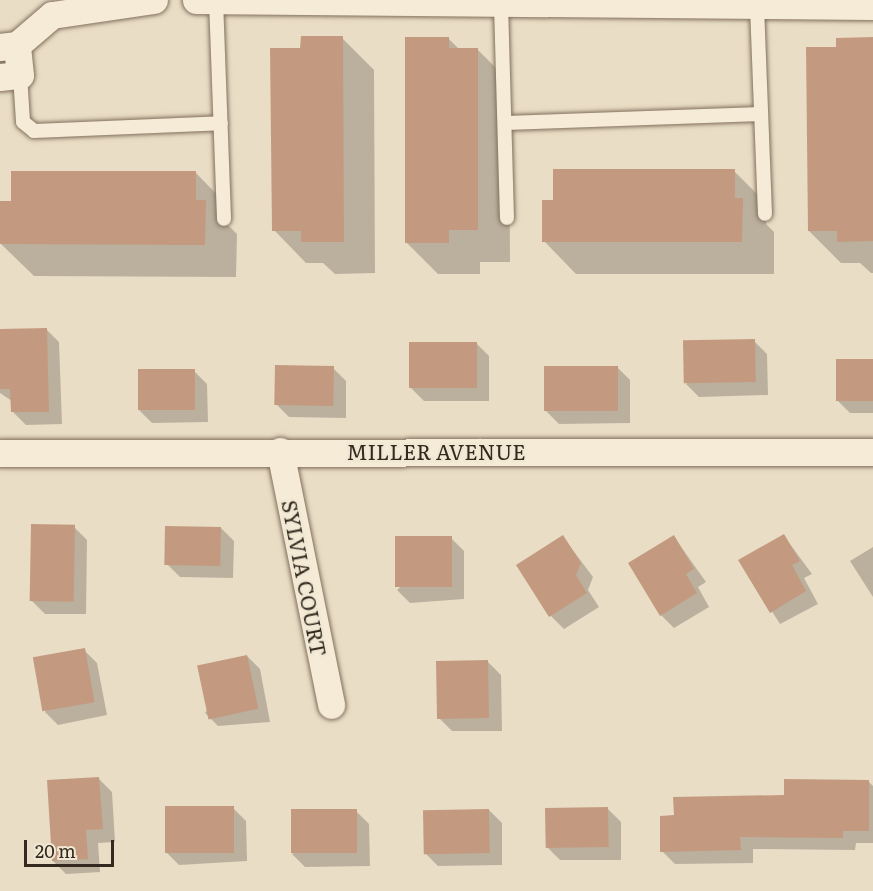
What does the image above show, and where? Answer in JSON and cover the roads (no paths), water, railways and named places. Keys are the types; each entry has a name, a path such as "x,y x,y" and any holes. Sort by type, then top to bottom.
{"street":[{"path":"10,76 9,46 52,15 154,0"},
{"path":"196,0 873,6"},
{"name":"SYLVIA COURT","path":"280,451 331,705"},
{"name":"MILLER AVENUE","path":"0,453 873,452"}],"lane":[{"path":"216,0 224,219"},
{"path":"501,4 507,218"},
{"path":"757,6 765,214"},
{"path":"10,76 23,122 34,131 221,123"},
{"path":"506,123 761,114"}]}
